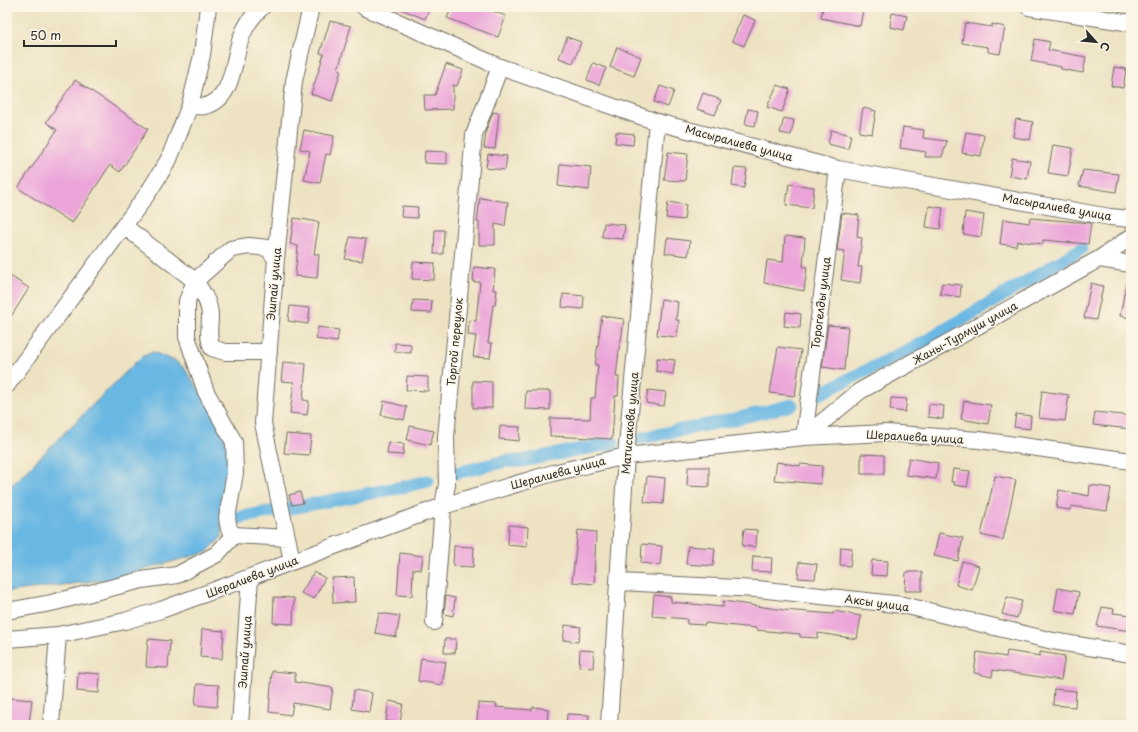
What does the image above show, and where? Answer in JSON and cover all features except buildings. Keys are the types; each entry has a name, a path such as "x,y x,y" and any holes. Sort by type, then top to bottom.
{"street":[{"path":"7,385 148,193 169,158 190,105 202,55 208,7"},
{"path":"190,105 204,106 216,102 224,92 230,79 240,40 248,24 262,7"},
{"name":"Эшпай улица","path":"292,561 263,423 276,259 294,81 311,7"},
{"name":"Масыралиева улица","path":"364,7 500,67 657,122 838,169 1102,216 1131,219"},
{"path":"1029,7 1131,23"},
{"name":"Торгой переулок","path":"434,622 443,506 447,484 446,437 474,134 500,67"},
{"name":"Матисакова улица","path":"609,725 626,456 657,122"},
{"name":"Торогелды улица","path":"804,437 838,169"},
{"path":"124,226 195,281 204,294 210,314 208,338 212,348 225,352 269,352"},
{"name":"Жаны-Турмуш улица","path":"804,437 860,391 1099,259 1131,237"},
{"path":"276,259 268,248 249,246 231,249 195,281 187,302 187,337 206,392 234,442 235,474 227,518 229,529 234,535 288,538"},
{"path":"1099,259 1131,264"},
{"name":"Шералиева улица","path":"7,639 58,635 125,621 161,610 250,578 292,561 443,506 553,473 626,456 804,437 886,433 979,440 1131,461"},
{"path":"7,611 51,603 142,580 177,575 217,554 234,535"},
{"name":"Эшпай улица","path":"240,725 250,578"},
{"name":"Аксы улица","path":"619,582 757,588 903,604 1053,641 1131,654"},
{"path":"51,725 58,635"}],"water":[{"path":"153,352 175,361 184,368 216,414 232,460 221,524 222,537 207,552 110,579 7,592 7,490 141,357"}],"waterway":[{"path":"819,394 926,341 1081,249"},
{"path":"636,439 731,420 792,405"},
{"path":"456,473 506,461 521,461 613,443"},
{"path":"232,519 428,481"}]}
